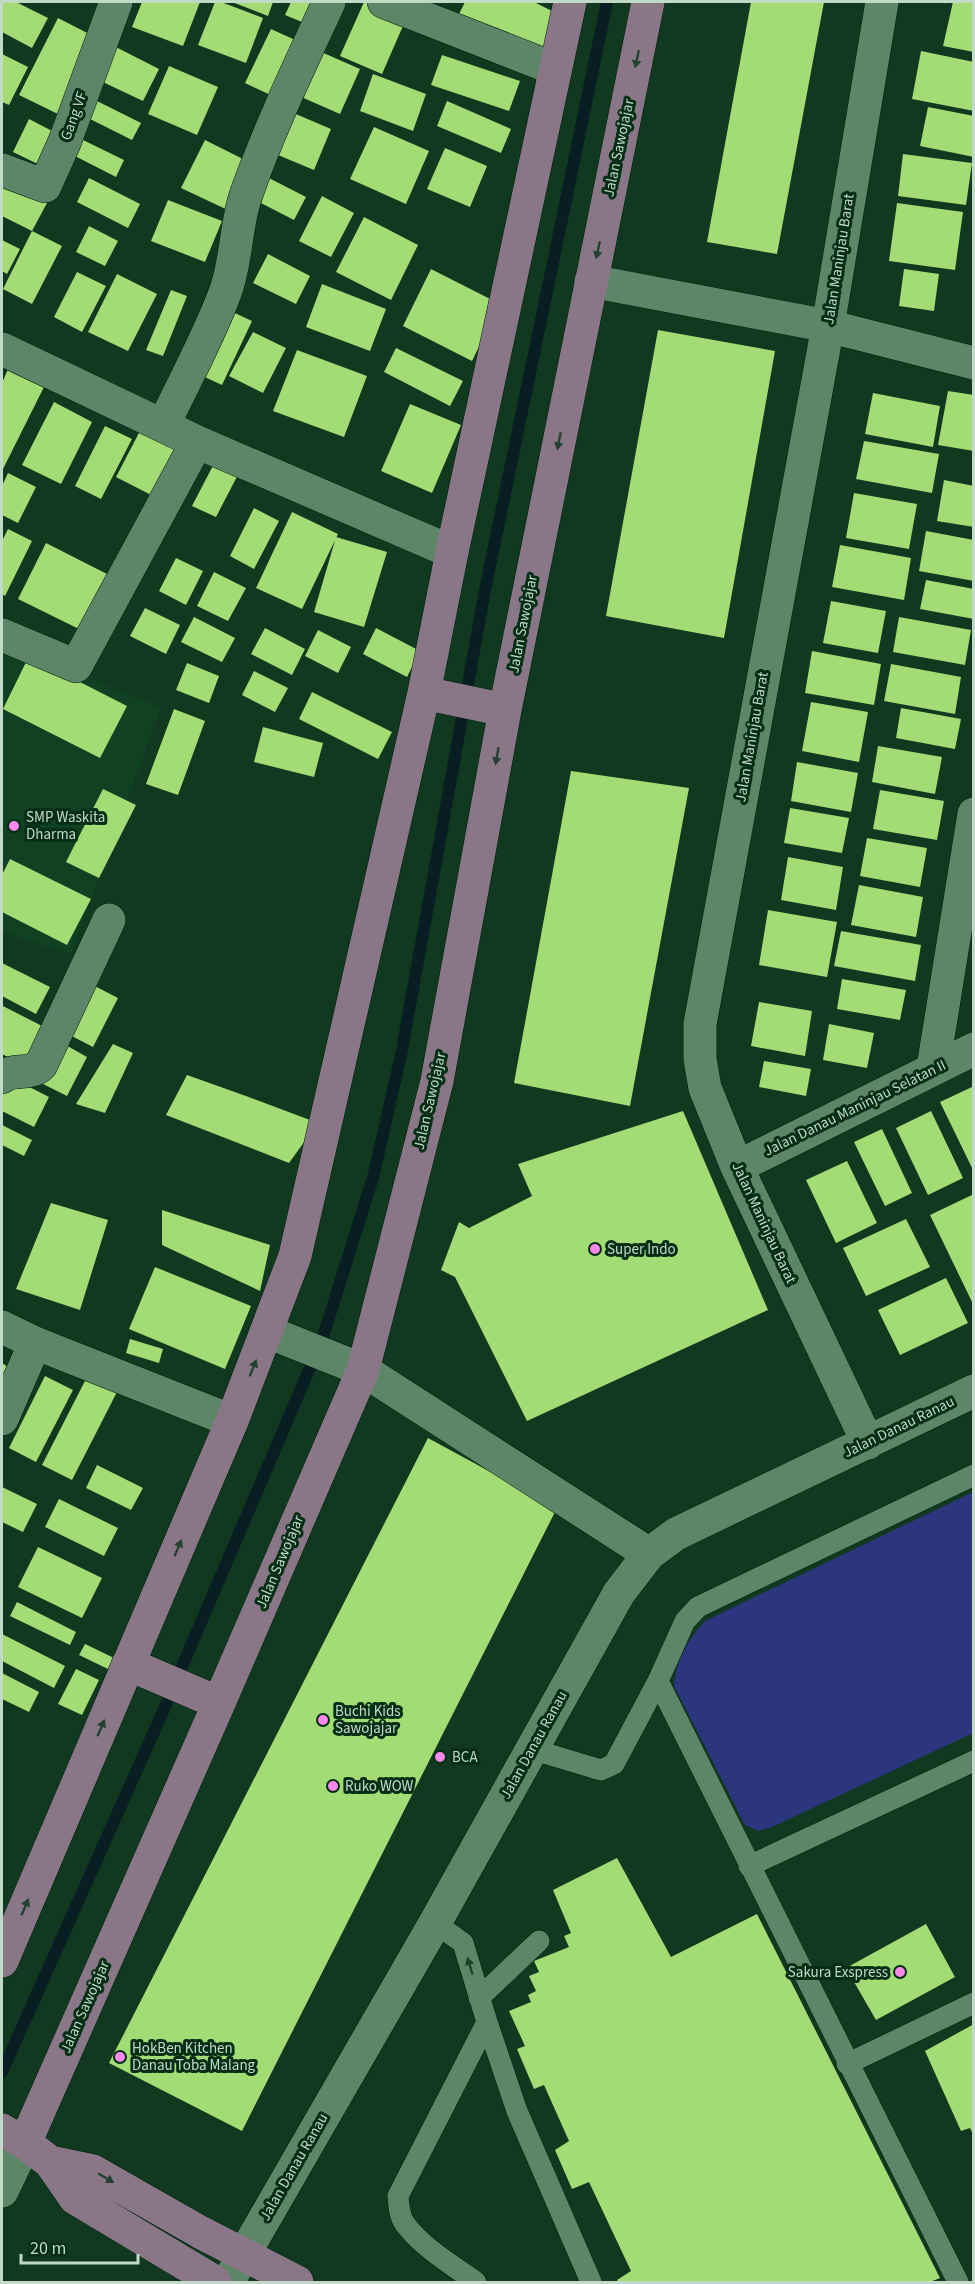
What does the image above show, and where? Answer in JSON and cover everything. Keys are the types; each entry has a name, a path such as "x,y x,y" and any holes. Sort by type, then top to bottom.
{"main road":[{"path":"2,1961 232,1421 268,1332 295,1256 435,695 452,552 570,2"},
{"name":"Jalan Sawojajar","path":"21,2142 209,1699 356,1367 437,1081 492,707 591,281 648,2"},
{"path":"435,695 492,707"},
{"path":"128,1664 209,1699"},
{"path":"21,2142 93,2171 297,2283"},
{"path":"21,2142 75,2198 215,2283"}],"street":[{"name":"Gang VF","path":"2,170 45,186 65,141 116,2"},
{"path":"163,426 225,292 233,263 238,222 246,194 291,84 329,2"},
{"path":"384,2 555,69"},
{"name":"Jalan Maninjau Barat","path":"868,1443 737,1167 705,1088 700,1059 700,1024 828,326 882,2"},
{"path":"591,281 828,326 974,363"},
{"path":"2,349 197,442 452,552"},
{"path":"2,635 76,666 197,442"},
{"path":"933,1068 973,816"},
{"path":"2,1077 6,1074 35,1070 41,1065 110,920"},
{"name":"Jalan Danau Maninjau Selatan II","path":"737,1167 974,1049"},
{"path":"2,1327 35,1343 232,1421"},
{"path":"268,1332 356,1367 649,1554"},
{"path":"2,1419 35,1343"},
{"name":"Jalan Danau Ranau","path":"228,2283 435,1923 619,1593 649,1554 676,1534 974,1391"},
{"path":"2,2191 21,2142"}],"lane":[{"path":"531,1749 600,1770 608,1768 614,1764 658,1680 685,1621 698,1607 974,1475"},
{"path":"658,1680 957,2283"},
{"path":"749,1866 974,1761"},
{"path":"435,1923 463,1943 486,2022 517,2111 591,2283"},
{"path":"479,1998 539,1941"},
{"path":"847,2064 974,2003"},
{"path":"476,2283 433,2252 404,2224 399,2212 398,2196 486,2022"}],"shaded area":[{"path":"2,641 161,708 71,954 2,932"},
{"path":"973,1492 973,1733 772,1827 758,1831 745,1825 674,1686 680,1659 694,1635 705,1621"}],"building":[{"path":"2,2 16,2 48,18 32,48 2,32"},
{"path":"142,2 200,2 183,46 132,27"},
{"path":"215,2 221,2 263,18 246,63 198,45"},
{"path":"232,2 273,2 268,16"},
{"path":"291,2 326,2 314,27 285,15"},
{"path":"364,2 406,19 382,74 340,56"},
{"path":"465,2 534,2 564,17 542,61 457,18"},
{"path":"751,2 824,2 777,254 707,242"},
{"path":"953,2 974,2 974,52 943,46"},
{"path":"58,18 101,40 62,116 19,95"},
{"path":"271,29 304,44 279,99 245,83"},
{"path":"106,42 159,69 143,101 90,76"},
{"path":"319,51 360,69 340,114 299,96"},
{"path":"921,51 974,62 974,111 912,99"},
{"path":"2,54 28,67 9,105 2,102"},
{"path":"442,55 520,81 509,111 431,85"},
{"path":"169,66 218,87 197,135 148,114"},
{"path":"373,74 426,94 413,131 360,111"},
{"path":"87,96 141,123 132,140 78,113"},
{"path":"447,101 511,129 501,153 437,126"},
{"path":"928,107 974,116 974,157 920,146"},
{"path":"284,109 331,129 314,170 266,150"},
{"path":"29,119 56,133 40,165 13,152"},
{"path":"374,127 429,151 406,204 350,179"},
{"path":"81,139 124,160 116,177 73,155"},
{"path":"205,140 255,165 232,212 181,188"},
{"path":"445,148 487,166 470,207 427,189"},
{"path":"903,154 972,163 966,205 898,196"},
{"path":"263,175 306,197 294,220 251,198"},
{"path":"89,178 140,204 128,228 77,202"},
{"path":"6,182 47,203 32,231 2,216 2,190"},
{"path":"322,196 354,213 331,257 299,241"},
{"path":"168,200 222,221 205,262 151,241"},
{"path":"897,203 963,212 955,270 889,261"},
{"path":"364,217 418,245 391,300 336,272"},
{"path":"89,226 118,241 105,266 76,252"},
{"path":"32,231 62,246 32,304 3,289"},
{"path":"2,240 20,249 7,274 2,271"},
{"path":"268,254 310,276 296,304 253,283"},
{"path":"431,269 500,304 472,361 403,326"},
{"path":"904,269 939,274 934,311 899,306"},
{"path":"77,272 106,286 82,332 54,317"},
{"path":"117,274 157,294 128,351 88,332"},
{"path":"322,284 386,309 370,351 306,327"},
{"path":"171,290 187,296 163,356 146,350"},
{"path":"224,308 252,321 222,385 194,372"},
{"path":"658,330 775,351 724,638 606,616"},
{"path":"253,332 286,348 263,393 229,376"},
{"path":"396,348 463,381 450,406 384,372"},
{"path":"297,350 367,376 344,437 273,411"},
{"path":"8,369 44,387 2,471 2,383"},
{"path":"948,391 974,395 974,451 938,445"},
{"path":"873,393 940,406 933,447 865,434"},
{"path":"54,402 92,422 61,484 22,465"},
{"path":"410,404 461,425 432,493 381,471"},
{"path":"105,426 132,439 101,499 75,486"},
{"path":"141,429 184,450 159,499 116,477"},
{"path":"864,441 939,454 932,493 856,479"},
{"path":"218,456 242,467 216,517 192,506"},
{"path":"8,473 36,487 18,523 2,515 2,486"},
{"path":"944,480 974,486 974,527 937,521"},
{"path":"854,493 917,504 909,549 846,538"},
{"path":"254,508 279,521 254,569 230,556"},
{"path":"292,512 338,534 302,609 256,588"},
{"path":"8,529 32,541 5,596 2,594 2,541"},
{"path":"926,531 974,540 974,581 919,571"},
{"path":"336,537 387,552 364,627 314,612"},
{"path":"46,543 109,575 81,630 18,599"},
{"path":"840,545 911,558 904,600 832,587"},
{"path":"176,558 203,571 186,605 159,591"},
{"path":"214,572 246,588 228,621 197,606"},
{"path":"926,580 974,589 974,619 920,609"},
{"path":"831,601 886,611 878,653 823,643"},
{"path":"145,608 180,625 166,654 130,636"},
{"path":"194,617 235,638 222,662 181,642"},
{"path":"899,617 971,630 965,665 893,652"},
{"path":"265,628 305,649 292,675 251,654"},
{"path":"376,628 420,651 407,677 363,654"},
{"path":"318,630 351,647 338,673 305,656"},
{"path":"812,651 881,664 874,705 805,693"},
{"path":"29,656 127,706 100,758 3,709"},
{"path":"187,663 219,676 209,703 176,690"},
{"path":"891,664 961,677 955,714 884,701"},
{"path":"254,671 288,688 275,712 242,695"},
{"path":"312,692 392,732 378,759 299,719"},
{"path":"811,702 868,712 859,762 802,751"},
{"path":"901,708 961,719 955,749 896,738"},
{"path":"174,709 205,721 178,795 146,784"},
{"path":"263,727 323,743 314,777 254,762"},
{"path":"878,746 942,757 935,794 872,782"},
{"path":"797,762 858,773 851,812 791,801"},
{"path":"571,771 689,788 630,1106 514,1083"},
{"path":"103,789 136,805 99,878 66,862"},
{"path":"880,790 944,801 937,840 873,829"},
{"path":"790,808 849,818 842,853 784,843"},
{"path":"867,838 927,848 920,887 860,876"},
{"path":"788,857 843,867 836,910 781,900"},
{"path":"10,859 91,899 67,945 2,912 2,875"},
{"path":"859,885 923,897 916,937 851,925"},
{"path":"768,910 837,922 827,977 759,965"},
{"path":"841,931 921,945 915,981 834,966"},
{"path":"2,963 50,987 36,1014 2,996"},
{"path":"842,979 906,990 900,1020 837,1009"},
{"path":"87,982 118,998 93,1047 62,1031"},
{"path":"759,1002 812,1011 805,1056 751,1046"},
{"path":"3,1006 44,1027 25,1066 2,1054"},
{"path":"829,1024 874,1033 867,1068 823,1060"},
{"path":"64,1044 87,1057 67,1096 43,1084"},
{"path":"113,1044 133,1053 105,1113 76,1104"},
{"path":"764,1061 811,1069 806,1096 759,1087"},
{"path":"187,1075 318,1123 289,1163 166,1115"},
{"path":"8,1076 49,1097 34,1127 2,1111 2,1089"},
{"path":"972,1087 974,1090 974,1172 940,1102"},
{"name":"Super Indo","path":"683,1111 768,1310 527,1421 455,1277 441,1270 459,1222 469,1228 532,1196 518,1164"},
{"path":"931,1111 963,1178 928,1195 896,1128"},
{"path":"2,1125 32,1140 24,1156 2,1145"},
{"path":"882,1129 912,1193 885,1206 854,1142"},
{"path":"847,1161 877,1223 836,1243 806,1180"},
{"path":"974,1194 974,1306 930,1215"},
{"path":"51,1203 108,1220 80,1310 16,1289"},
{"path":"162,1210 270,1245 260,1291 162,1245"},
{"path":"906,1219 930,1267 866,1296 843,1248"},
{"path":"155,1267 251,1306 225,1369 129,1329"},
{"path":"946,1278 968,1323 900,1355 878,1310"},
{"path":"130,1339 163,1349 159,1363 126,1353"},
{"path":"2,1363 8,1367 2,1380"},
{"path":"45,1376 73,1390 36,1462 9,1448"},
{"path":"87,1377 117,1392 72,1480 42,1465"},
{"name":"Ruko WOW","path":"428,1438 557,1508 242,2131 109,2063"},
{"path":"97,1465 143,1488 131,1510 86,1488"},
{"path":"2,1487 37,1504 23,1532 2,1522"},
{"path":"59,1499 118,1528 104,1556 45,1527"},
{"path":"38,1547 102,1578 82,1618 18,1587"},
{"path":"17,1602 76,1632 70,1645 10,1616"},
{"path":"2,1634 65,1666 54,1688 2,1661"},
{"path":"85,1644 114,1658 108,1669 79,1655"},
{"path":"76,1669 99,1680 82,1715 58,1704"},
{"path":"2,1673 39,1692 29,1712 2,1699"},
{"path":"617,1858 671,1957 757,1914 940,2278 930,2282 618,2282 617,2280 631,2271 589,2182 572,2189 555,2150 569,2141 544,2085 534,2089 517,2049 525,2046 509,2011 531,2002 528,1995 536,1991 529,1976 539,1972 534,1961 569,1947 564,1936 571,1933 553,1890"},
{"name":"Sakura Exspress","path":"926,1924 955,1977 876,2020 846,1968"},
{"path":"974,2024 974,2136 970,2128 961,2131 925,2051"}],"waterway":[{"path":"2,2072 161,1716 323,1337 374,1174 402,1050 485,590 607,2"}],"place":[{"name":"SMP Waskita Dharma","path":"14,826"},
{"name":"Super Indo","path":"595,1249"},
{"name":"Buchi Kids Sawojajar","path":"323,1720"},
{"name":"BCA","path":"440,1757"},
{"name":"Ruko WOW","path":"333,1786"},
{"name":"Sakura Exspress","path":"900,1972"},
{"name":"HokBen Kitchen Danau Toba Malang","path":"120,2057"}]}
